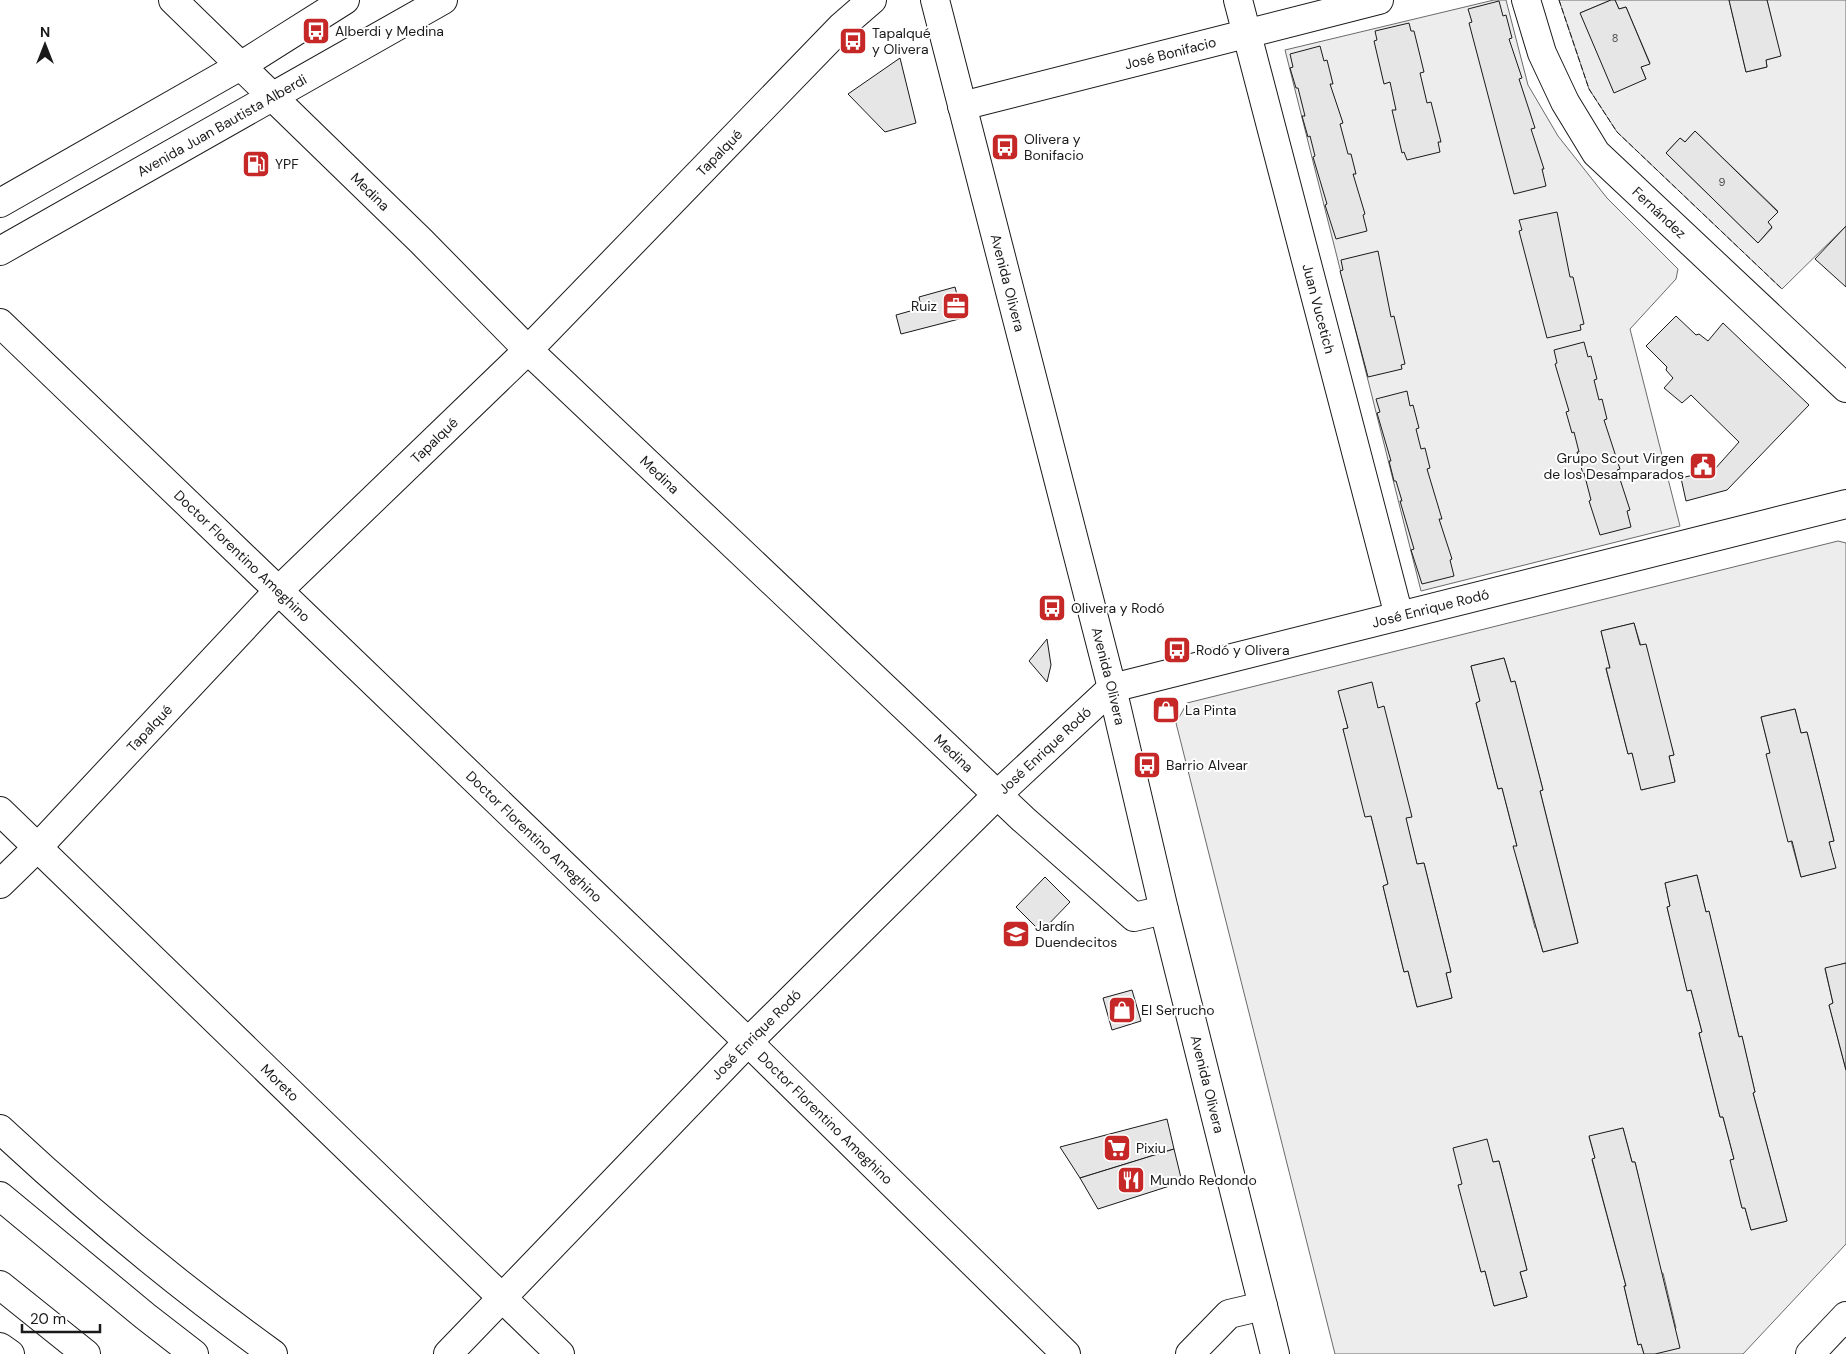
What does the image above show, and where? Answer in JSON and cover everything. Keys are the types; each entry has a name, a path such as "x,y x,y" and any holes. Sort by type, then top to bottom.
{"main road":[{"name":"Medina","path":"174,0 275,97 528,350 998,794 1134,917 1164,910"},
{"path":"0,203 242,65 345,0"},
{"name":"Avenida Juan Bautista Alberdi","path":"0,251 275,97 443,0"},
{"name":"Tapalqué","path":"0,884 38,847 278,591 528,350 835,33 872,0"},
{"name":"Avenida Olivera","path":"935,0 1112,688 1164,910 1275,1354"},
{"name":"Juan Vucetich","path":"1238,0 1399,616"},
{"name":"José Bonifacio","path":"962,106 1379,0"},
{"name":"Fernández","path":"1526,0 1542,53 1565,102 1596,153 1846,388"},
{"name":"Doctor Florentino Ameghino","path":"0,323 748,1042 1066,1354"},
{"name":"José Enrique Rodó","path":"448,1354 748,1042 998,794 1112,688 1846,504"},
{"name":"Moreto","path":"0,811 560,1354"},
{"path":"0,1130 66,1190 149,1260 273,1354"},
{"path":"0,1196 194,1354"},
{"path":"0,1285 86,1354"},
{"path":"1190,1354 1229,1314 1263,1306"},
{"path":"1810,1354 1846,1316"},
{"path":"0,1347 10,1354"}],"shaded area":[{"path":"1494,0 1506,0 1528,85 1558,136 1607,198 1678,269 1676,279 1630,329 1680,526 1421,591 1285,50"},
{"path":"1559,0 1611,0 1580,13 1646,79 1641,67 1650,63 1626,7 1619,9 1615,0 1729,0 1746,72 1767,67 1766,60 1780,56 1767,0 1846,0 1846,226 1782,289 1617,132 1589,89","holes":["1695,131 1778,211 1768,222 1772,228 1758,243 1666,153 1680,138 1685,142"]},
{"path":"1838,541 1846,543 1846,963 1825,969 1833,1003 1829,1005 1846,1070 1846,1244 1743,1354 1655,1354 1676,1328 1635,1162 1632,1162 1623,1128 1589,1137 1595,1158 1592,1160 1626,1286 1624,1286 1638,1345 1641,1344 1644,1354 1335,1354 1176,723 1187,703","holes":["1634,623 1674,755 1669,756 1675,781 1642,790 1632,753 1628,754 1606,669 1610,668 1601,631","1504,658 1511,682 1515,682 1543,790 1540,791 1578,943 1543,952 1514,847 1517,846 1502,788 1498,789 1476,703 1480,701 1471,666","1339,691 1378,708 1417,864 1424,863 1451,972 1446,973 1452,998 1417,1007 1408,971 1404,972 1383,886 1388,884 1371,816 1343,729 1348,728","1795,709 1801,733 1807,732 1834,841 1829,842 1835,868 1801,877 1767,754 1770,753 1761,717","1697,875 1706,912 1709,912 1739,1037 1742,1037 1755,1092 1753,1093 1787,1221 1751,1230 1745,1208 1742,1208 1731,1160 1734,1159 1723,1117 1720,1117 1699,1033 1702,1032 1691,990 1687,990 1667,907 1670,906 1665,883","1499,1161 1527,1270 1520,1272 1527,1297 1494,1306 1485,1271 1481,1272 1462,1184 1493,1162"]}],"building":[{"path":"1615,0 1619,9 1626,7 1650,64 1641,67 1646,79 1614,93 1580,13"},
{"path":"1729,0 1767,0 1781,56 1766,60 1767,67 1746,72"},
{"path":"1499,1 1503,16 1506,15 1512,38 1509,39 1522,78 1519,79 1535,128 1531,129 1544,169 1542,169 1546,186 1514,194 1469,23 1472,22 1468,9"},
{"path":"1409,23 1411,31 1414,31 1424,72 1420,73 1427,103 1431,102 1441,142 1438,142 1440,152 1407,160 1404,152 1402,153 1392,110 1396,110 1390,82 1384,84 1374,41 1377,40 1375,31"},
{"path":"1320,46 1324,61 1327,60 1333,84 1330,84 1343,123 1340,124 1348,154 1351,154 1356,174 1353,174 1365,214 1363,215 1367,231 1336,239 1325,205 1327,204 1313,157 1315,156 1310,136 1308,137 1302,116 1305,116 1298,88 1296,88 1290,68 1293,67 1290,54"},
{"path":"900,58 916,123 885,132 848,94"},
{"path":"1695,131 1778,212 1768,222 1772,227 1758,243 1666,153 1680,138 1685,142"},
{"path":"1557,212 1570,277 1573,277 1584,324 1580,325 1581,330 1547,338 1519,231 1522,230 1519,220"},
{"path":"1846,226 1846,287 1815,259"},
{"path":"1378,251 1391,317 1394,316 1405,364 1401,365 1402,369 1368,377 1340,271 1343,270 1341,260"},
{"path":"955,287 963,318 901,334 896,315 921,308 919,297"},
{"path":"1676,316 1696,335 1699,334 1708,341 1723,323 1809,405 1727,490 1686,501 1681,478 1714,470 1739,442 1691,395 1682,403 1664,388 1673,378 1666,370 1667,367 1646,346"},
{"path":"1584,342 1588,357 1591,356 1597,379 1594,380 1599,400 1602,399 1607,419 1604,420 1620,469 1617,470 1630,510 1627,511 1631,527 1600,535 1589,501 1591,500 1577,452 1579,452 1574,432 1572,433 1566,412 1569,411 1555,364 1557,363 1554,350"},
{"path":"1407,391 1410,406 1413,405 1419,428 1416,429 1421,449 1425,448 1430,468 1427,469 1442,519 1439,519 1452,559 1450,560 1454,576 1422,584 1411,550 1414,549 1377,413 1380,412 1376,399"},
{"path":"1634,623 1640,645 1646,644 1674,755 1669,756 1675,782 1641,790 1632,753 1628,754 1606,668 1610,668 1601,631"},
{"path":"1047,639 1051,665 1047,682 1029,661"},
{"path":"1504,658 1511,682 1515,681 1543,790 1540,791 1578,943 1543,952 1513,846 1517,846 1502,788 1498,789 1476,703 1480,701 1471,666"},
{"path":"1372,682 1378,708 1384,706 1412,817 1406,818 1417,864 1424,863 1451,972 1446,973 1452,998 1417,1007 1408,971 1404,972 1383,886 1388,884 1371,816 1365,817 1343,729 1348,728 1338,691"},
{"path":"1795,709 1801,733 1807,732 1834,841 1829,842 1836,868 1801,877 1792,841 1788,842 1766,754 1770,753 1761,717"},
{"path":"1697,875 1706,912 1709,911 1739,1037 1742,1036 1755,1092 1753,1093 1787,1221 1751,1230 1745,1208 1742,1208 1730,1160 1734,1159 1723,1117 1720,1117 1699,1033 1702,1032 1691,990 1687,991 1667,907 1670,906 1665,883"},
{"path":"1045,877 1070,902 1041,932 1016,907"},
{"path":"1846,963 1846,1070 1829,1005 1833,1003 1825,968"},
{"name":"El Serrucho","path":"1132,990 1141,1021 1112,1030 1103,998"},
{"name":"Pixiu","path":"1167,1119 1174,1149 1080,1178 1060,1147"},
{"path":"1623,1128 1632,1162 1635,1162 1680,1348 1655,1354 1644,1354 1641,1344 1638,1345 1624,1286 1626,1286 1592,1159 1595,1158 1589,1136"},
{"path":"1487,1139 1493,1162 1499,1161 1527,1270 1520,1272 1527,1297 1494,1306 1485,1271 1481,1272 1458,1185 1462,1184 1453,1148"},
{"name":"Mundo Redondo","path":"1174,1149 1182,1182 1098,1209 1080,1178"}],"fence":[{"path":"1559,0 1589,89 1617,132 1782,289"}],"place":[{"name":"Alberdi y Medina","path":"316,31"},
{"name":"Tapalqué y Olivera","path":"853,41"},
{"name":"Olivera y Bonifacio","path":"1005,147"},
{"name":"YPF","path":"256,164"},
{"name":"Ruiz","path":"956,306"},
{"name":"Grupo Scout Virgen de los Desamparados","path":"1703,466"},
{"name":"Olivera y Rodó","path":"1052,608"},
{"name":"Rodó y Olivera","path":"1177,650"},
{"name":"La Pinta","path":"1166,710"},
{"name":"Barrio Alvear","path":"1147,765"},
{"name":"Jardín Duendecitos","path":"1016,934"},
{"name":"El Serrucho","path":"1122,1010"},
{"name":"Pixiu","path":"1117,1148"},
{"name":"Mundo Redondo","path":"1131,1180"}]}
